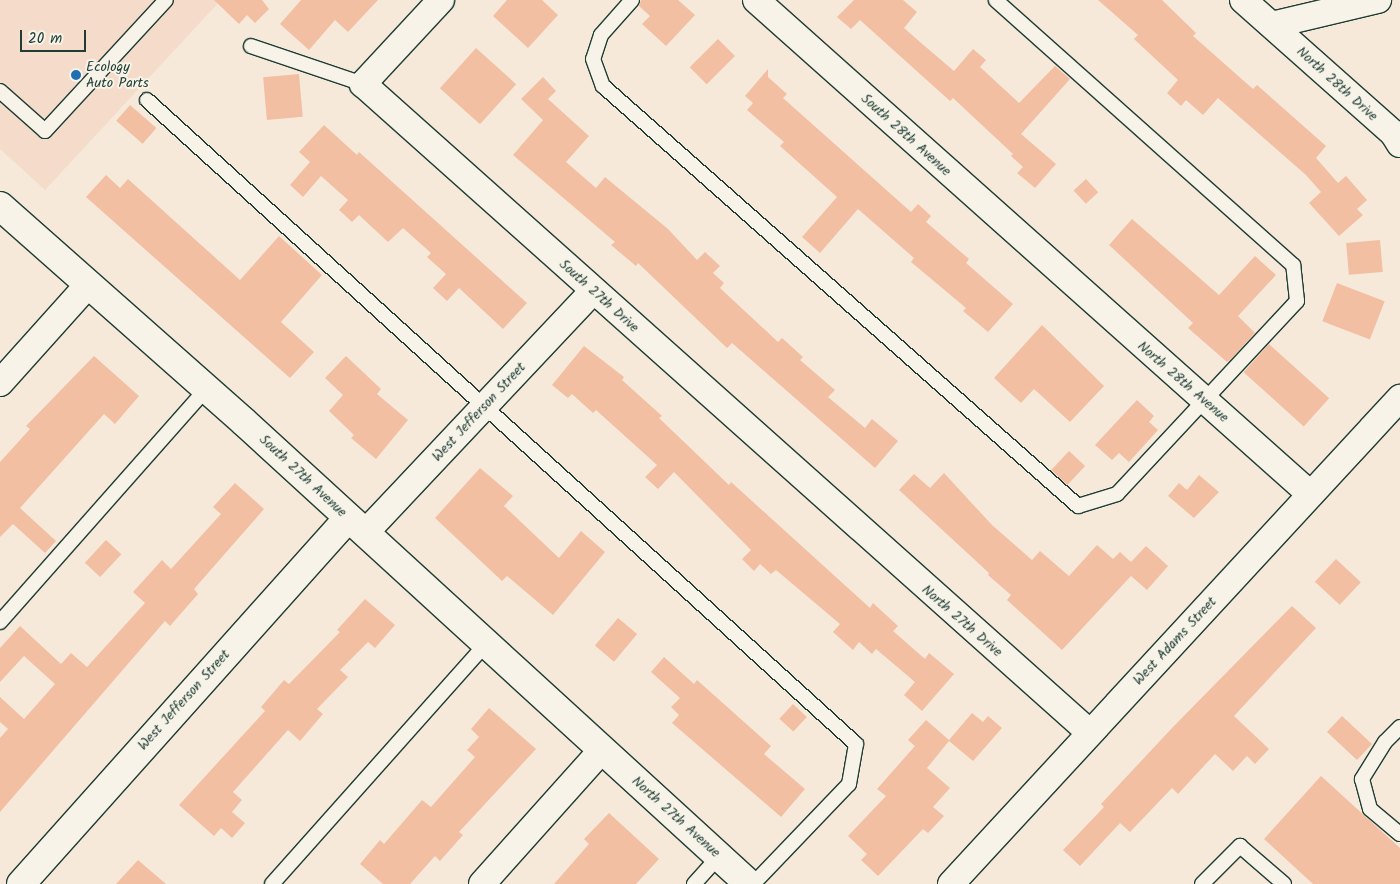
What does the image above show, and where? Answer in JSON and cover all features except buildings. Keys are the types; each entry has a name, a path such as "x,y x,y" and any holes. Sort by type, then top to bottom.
{"main road":[{"name":"South 27th Avenue","path":"0,206 206,388 602,750"},
{"name":"West Jefferson Street","path":"21,884 357,525"},
{"name":"North 27th Avenue","path":"602,750 749,884"}],"street":[{"path":"363,84 441,0"},
{"name":"South 28th Avenue","path":"756,0 1056,271"},
{"name":"North 28th Drive","path":"1243,0 1392,133 1400,144"},
{"path":"1272,25 1378,0"},
{"name":"South 27th Drive","path":"363,84 835,509"},
{"name":"North 28th Avenue","path":"1056,271 1310,494"},
{"path":"0,383 88,285"},
{"name":"West Jefferson Street","path":"357,525 483,409 593,291"},
{"name":"West Adams Street","path":"950,884 1400,398"},
{"name":"North 27th Drive","path":"835,509 1089,732"},
{"path":"482,884 602,750"}],"lane":[{"path":"0,90 45,131 166,0"},
{"path":"632,0 601,35 593,59 603,86 1078,506 1117,494 1202,399 1297,301 1293,265 996,0"},
{"path":"251,46 363,84"},
{"path":"148,100 483,409 856,744 849,784 753,884"},
{"path":"0,622 206,388"},
{"path":"272,884 486,644"},
{"path":"1400,727 1385,742 1362,779 1370,809 1400,834"},
{"path":"1202,884 1240,846 1284,884"},
{"path":"694,884 719,856"}],"shaded area":[{"name":"Ecology Auto Parts","path":"0,0 221,0 45,190 0,149"}],"place":[{"name":"Ecology Auto Parts","path":"76,75"}]}
